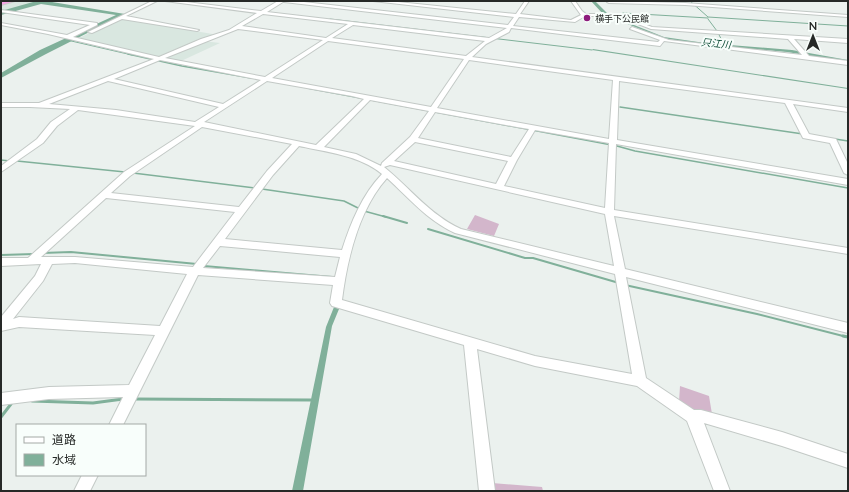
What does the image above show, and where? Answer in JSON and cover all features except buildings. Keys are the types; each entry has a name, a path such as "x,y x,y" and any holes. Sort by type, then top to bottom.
{"highway":[{"path":"1,3 12,1"}],"street":[{"path":"75,39 155,1"},
{"path":"167,1 494,39"},
{"path":"268,1 281,1 511,26 660,44 662,40"},
{"path":"40,105 158,60 237,27 281,1"},
{"path":"375,1 572,21 585,15 604,16 621,14 609,2"},
{"path":"527,1 508,31 478,48 467,59 413,139 389,162 356,225 338,281 336,303 535,362 640,381 692,416 696,422 722,491"},
{"path":"573,1 580,12 585,15"},
{"path":"843,1 848,1"},
{"path":"37,256 103,195 141,163 263,80 388,2"},
{"path":"609,2 694,4 848,16"},
{"path":"5,11 95,24 68,37"},
{"path":"615,15 651,28 848,41"},
{"path":"604,16 662,40 706,47 806,54 848,63"},
{"path":"121,17 197,30"},
{"path":"1,24 68,37 158,60 366,100 613,144 848,182"},
{"path":"237,27 616,80 848,110"},
{"path":"789,37 806,54"},
{"path":"107,79 224,106"},
{"path":"616,80 609,212 640,381"},
{"path":"318,148 366,100"},
{"path":"788,102 805,134 833,141 848,173"},
{"path":"1,105 40,105 76,108 200,124 297,143 353,156 368,161 383,172 427,214 451,228 478,237 848,328"},
{"path":"1,170 40,141 54,124 76,108"},
{"path":"499,187 531,130"},
{"path":"413,139 513,160"},
{"path":"116,424 198,266 270,173 297,143"},
{"path":"389,162 609,212 848,250"},
{"path":"103,195 241,210"},
{"path":"216,242 347,254"},
{"path":"1,262 37,256 49,260 198,266 338,281"},
{"path":"1,325 39,278 49,260"},
{"path":"1,325 19,322 164,330"},
{"path":"470,342 487,491"},
{"path":"1,399 49,393 133,391"},
{"path":"692,416 701,416 782,439 846,464"},
{"path":"82,491 90,476"}],"shaded area":[{"path":"16,1 35,2 5,11 1,10 1,4"},
{"path":"121,18 218,35 160,58 77,39"},
{"path":"203,41 220,43 179,62 162,59"},
{"path":"475,215 499,224 494,236 467,229"},
{"path":"680,386 709,396 712,414 692,410 679,402"},
{"path":"492,483 542,487 543,491 493,491"}],"water":[{"path":"591,1 595,1 609,15 664,37 705,43 792,50 848,60 848,62 787,52 705,45 662,38 603,14"},
{"path":"592,50 848,88 848,89"},
{"path":"334,307 339,309 332,326 303,491 292,491 326,327"}],"waterway":[{"path":"1,76 43,52 122,14 35,1"},
{"path":"690,1 708,17 848,26"},
{"path":"1,13 40,2"},
{"path":"623,13 708,18"},
{"path":"330,19 592,50"},
{"path":"708,19 717,31"},
{"name":"只江川","path":"718,33 725,46"},
{"path":"67,40 132,55"},
{"path":"128,54 182,66 251,78"},
{"path":"307,88 617,146 635,151 848,188"},
{"path":"620,107 803,134"},
{"path":"835,139 848,141"},
{"path":"1,160 10,161"},
{"path":"17,161 125,172"},
{"path":"133,173 255,188"},
{"path":"262,189 344,201 360,209"},
{"path":"364,211 386,217"},
{"path":"383,216 407,223"},
{"path":"428,229 525,258 533,258 619,283"},
{"path":"42,253 71,252 197,264"},
{"path":"1,255 34,254"},
{"path":"204,266 332,277"},
{"path":"625,285 757,314 843,336"},
{"path":"843,336 848,337"},
{"path":"32,401 93,403 123,399"},
{"path":"134,399 311,400"},
{"path":"1,417 11,404"}],"place":[{"name":"横手下公民館","path":"587,18"}]}
